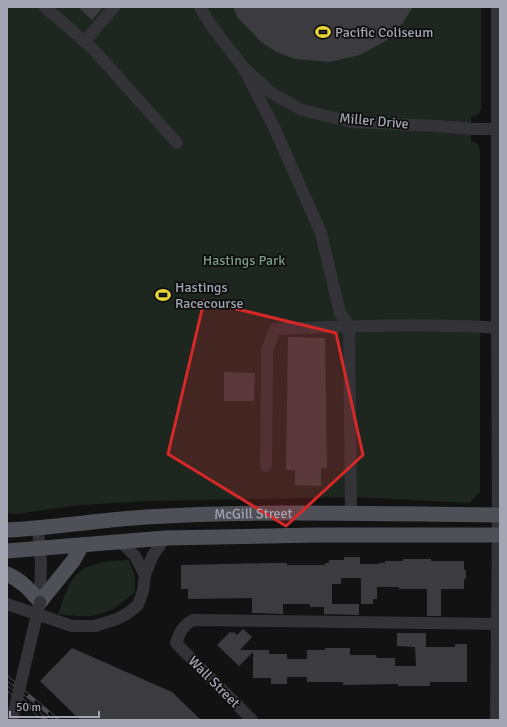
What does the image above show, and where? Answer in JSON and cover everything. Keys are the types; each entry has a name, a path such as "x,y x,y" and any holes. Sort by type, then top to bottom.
{"main road":[{"name":"McGill Street","path":"7,530 144,517 223,514 499,515"},
{"name":"McGill Street","path":"7,551 40,550 165,538 317,535 499,535"},
{"path":"7,574 20,581 30,589 40,602 73,561 82,546"}],"street":[{"path":"45,7 92,48 177,143"},
{"path":"85,41 114,7"},
{"name":"Miller Drive","path":"200,7 210,24 243,67 270,92 302,110 352,122 436,126 475,130 499,129"},
{"path":"496,720 499,624 499,129 497,7"},
{"path":"243,67 273,125 321,233 340,313 349,326 350,514"},
{"path":"266,466 267,351 275,329 349,326 498,327"},
{"path":"12,720 40,602 41,564 38,528"},
{"path":"7,604 72,626 95,626 117,620 138,605 153,555 165,538"},
{"path":"121,542 135,556 146,575"},
{"name":"Wall Street","path":"252,720 176,643 181,630 193,620 499,624"}],"highlighted area":[{"path":"204,301 336,333 363,455 286,526 168,454"}],"green space":[{"name":"Hastings Park","path":"7,7 481,7 481,109 479,114 471,117 471,141 478,144 480,151 480,492 469,503 356,497 147,501 80,505 15,514 7,513"},
{"path":"129,560 135,576 135,592 116,607 91,616 70,616 58,614 71,582 82,570 104,562"}],"building":[{"path":"78,7 103,7 92,20"},
{"name":"Pacific Coliseum","path":"233,7 413,7 402,24 387,40 360,55 329,62 295,59 277,52 261,42 238,18"},
{"path":"288,337 325,338 327,468 321,468 321,486 295,485 295,470 286,470"},
{"path":"224,372 255,373 254,401 224,401"},
{"path":"344,557 360,557 360,564 379,564 385,563 385,561 403,561 403,559 464,561 466,579 464,579 464,589 441,589 441,616 427,616 427,589 377,587 377,599 373,599 373,604 361,604 361,578 341,578 341,584 332,584 332,604 359,604 359,615 324,614 324,607 310,607 310,604 283,604 283,614 252,613 252,598 188,599 188,589 181,589 181,565 287,563 287,565 325,565 325,563 329,563 329,560 344,560"},
{"path":"243,629 252,637 240,650 269,650 269,654 287,654 287,659 307,659 307,650 350,648 350,655 376,655 377,658 395,658 395,666 416,666 415,647 397,646 397,633 426,633 426,647 455,647 455,644 467,644 467,682 430,682 430,686 398,686 398,684 343,685 343,682 307,682 307,677 287,677 287,684 271,684 271,678 253,678 253,652 239,666 217,645 230,632 234,632 237,635"},
{"path":"72,648 172,692 201,720 80,720 40,681"}],"railway":[{"path":"7,678 57,720"},
{"path":"7,688 46,720"}],"place":[{"name":"Pacific Coliseum","path":"323,32"},
{"name":"Hastings Racecourse","path":"163,295"}]}
